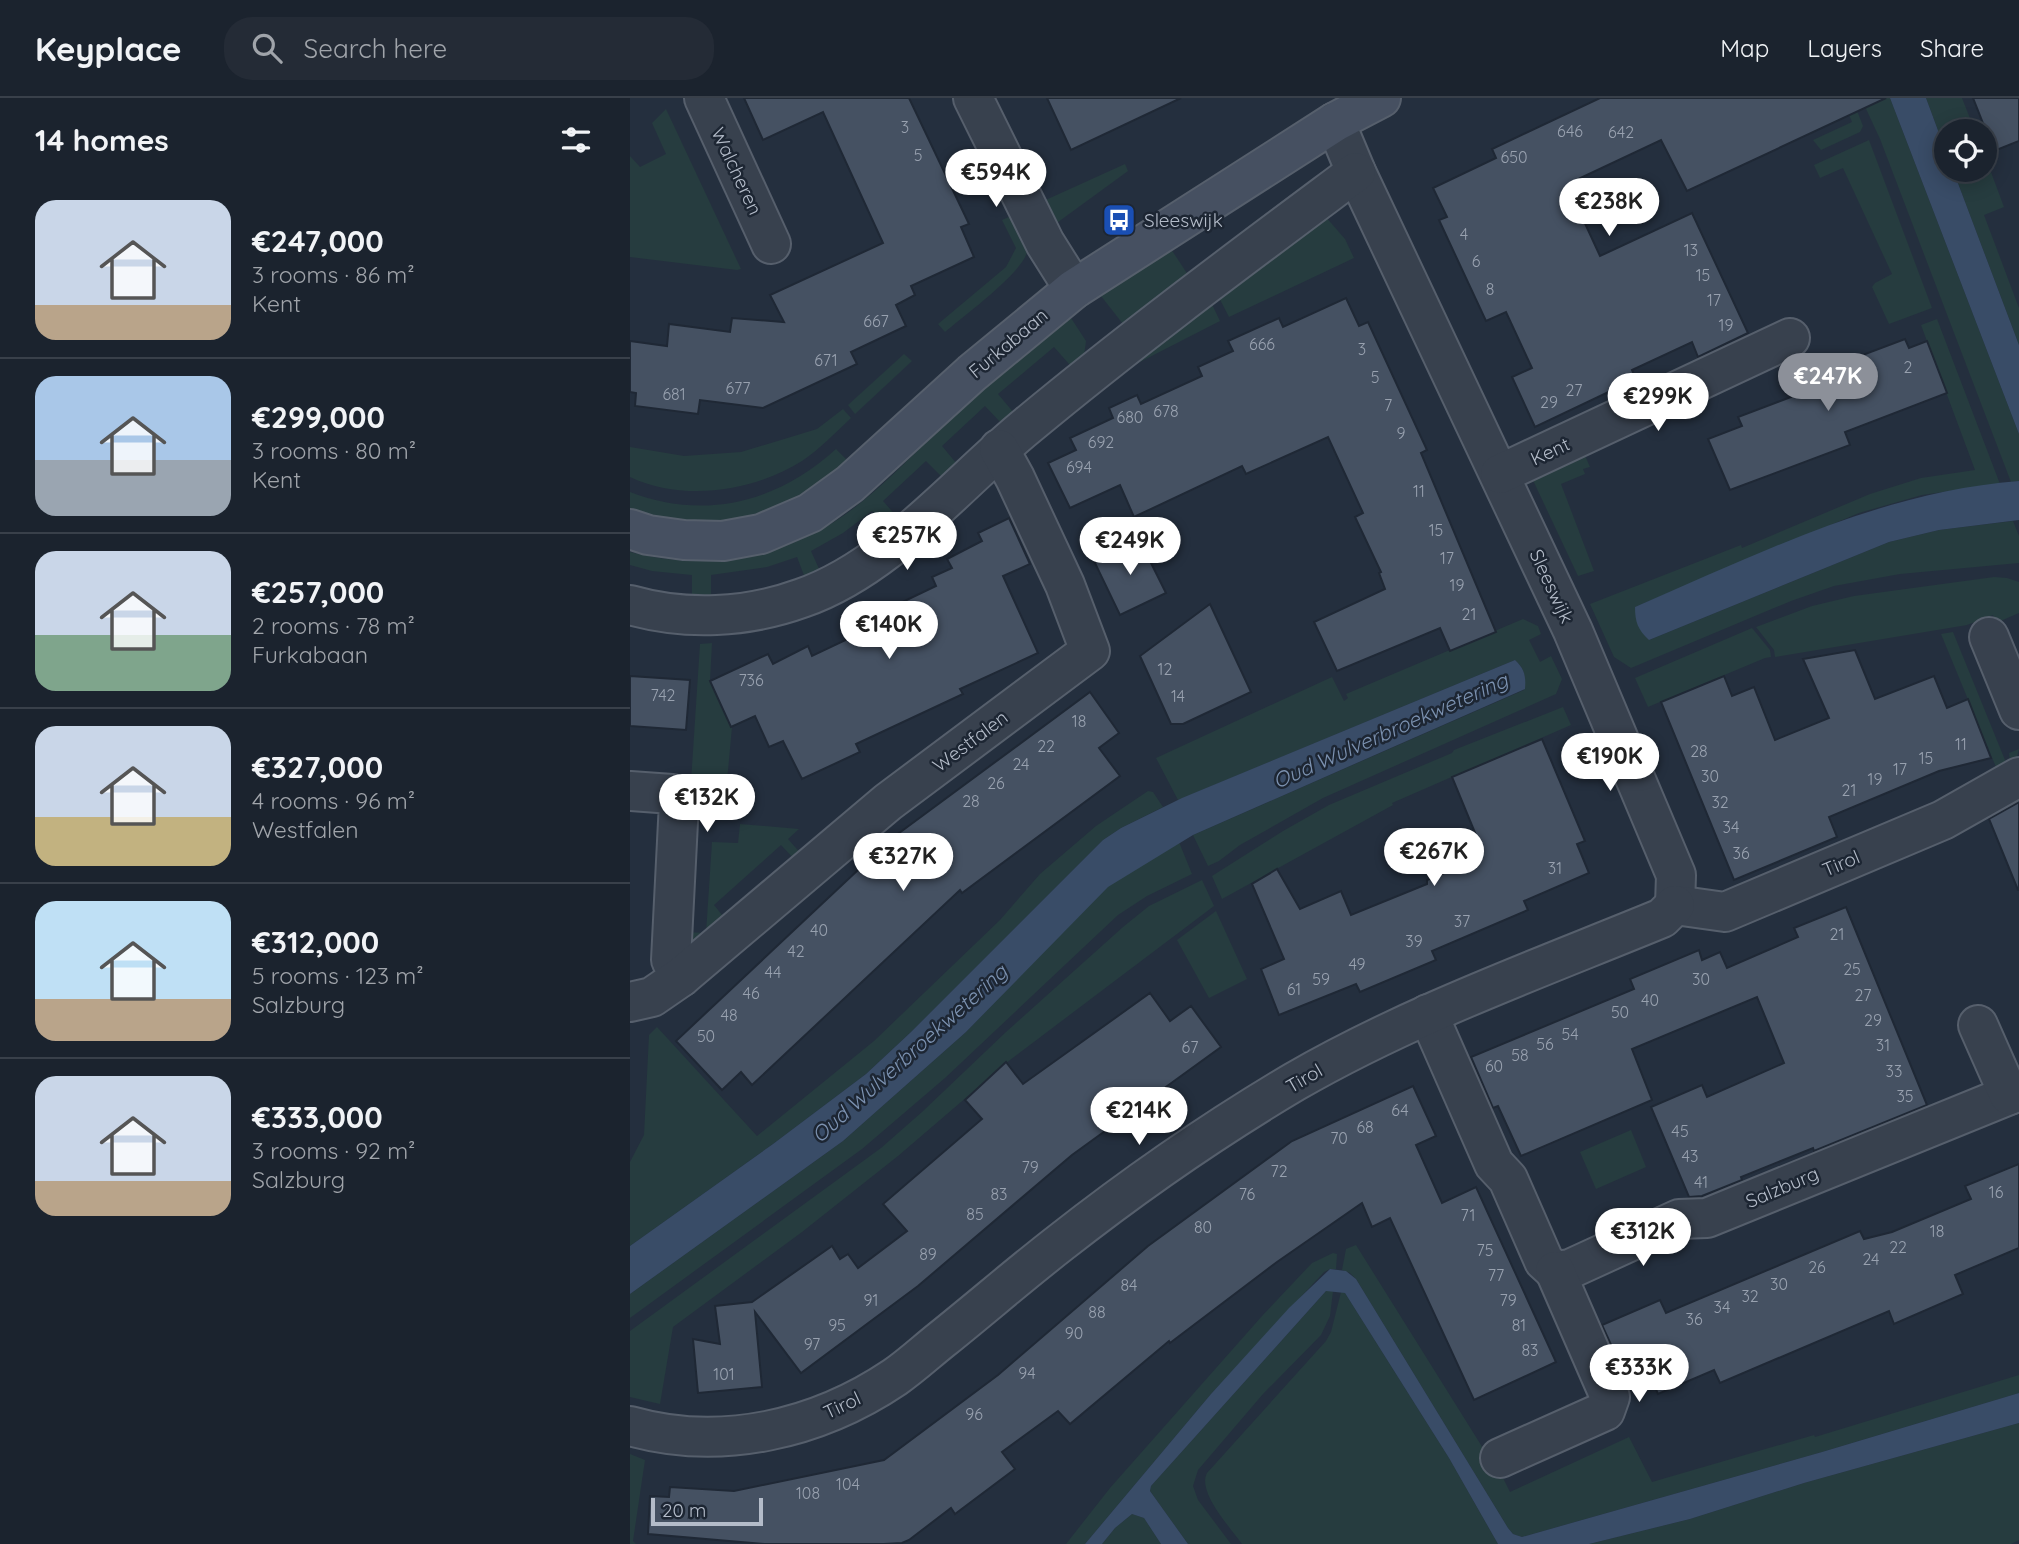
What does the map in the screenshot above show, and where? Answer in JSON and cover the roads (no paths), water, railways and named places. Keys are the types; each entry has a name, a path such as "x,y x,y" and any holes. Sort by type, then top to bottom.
{"street":[{"name":"Walcheren","path":"704,98 771,244"},
{"path":"973,98 1045,243 1074,289"},
{"name":"Furkabaan","path":"630,529 648,535 723,541 761,534 810,513 850,484 972,373 1074,289 1335,121 1381,98"},
{"name":"Sleeswijk","path":"1335,121 1356,172 1573,631 1676,875 1675,905"},
{"path":"630,605 650,611 699,616 747,612 804,598 846,577 904,537 999,449 1117,351 1356,172"},
{"name":"Kent","path":"1500,474 1790,338"},
{"name":"Westfalen","path":"630,1002 652,997 681,976 888,802 1090,651 1065,585 999,449"},
{"path":"1989,638 2019,710"},
{"name":"Tirol","path":"630,1426 682,1436 726,1438 786,1427 848,1404 896,1377 1061,1242 1179,1154 1293,1083 1347,1053 1428,1014 1662,918 1675,905 1725,912 1944,820 2019,777"},
{"path":"630,791 672,794 679,802 671,960 681,976"},
{"path":"1428,1014 1494,1164 1508,1179 1544,1261 1555,1271 1610,1397 1605,1411 1500,1458"},
{"name":"Salzburg","path":"1555,1271 1570,1269 1679,1219 1707,1218 2014,1093 1978,1025"}],"water":[{"path":"1890,98 1926,98 1934,120 1934,182 1958,182 2019,345 2019,434"},
{"path":"2019,481 2019,520 1939,530 1889,542 1649,640 1638,625 1635,607 1822,528 1918,498 1968,487"},
{"name":"Oud Wulverbroekwetering","path":"1515,660 1524,673 1525,689 1193,835 1108,887 966,1032 843,1141 630,1294 630,1246 866,1074 1103,840 1121,828 1182,798"},
{"path":"1330,1269 1346,1271 1356,1279 1508,1528 1513,1534 1522,1537 2019,1393 2019,1423 1804,1483 1690,1519 1589,1544 1498,1544 1449,1458 1345,1293 1326,1291 1151,1486 1150,1491 1188,1544 1161,1544 1144,1518 1132,1514 1115,1528 1102,1544 1085,1544 1211,1394 1289,1308"}],"place":[{"name":"Sleeswijk","path":"1119,220"}]}
